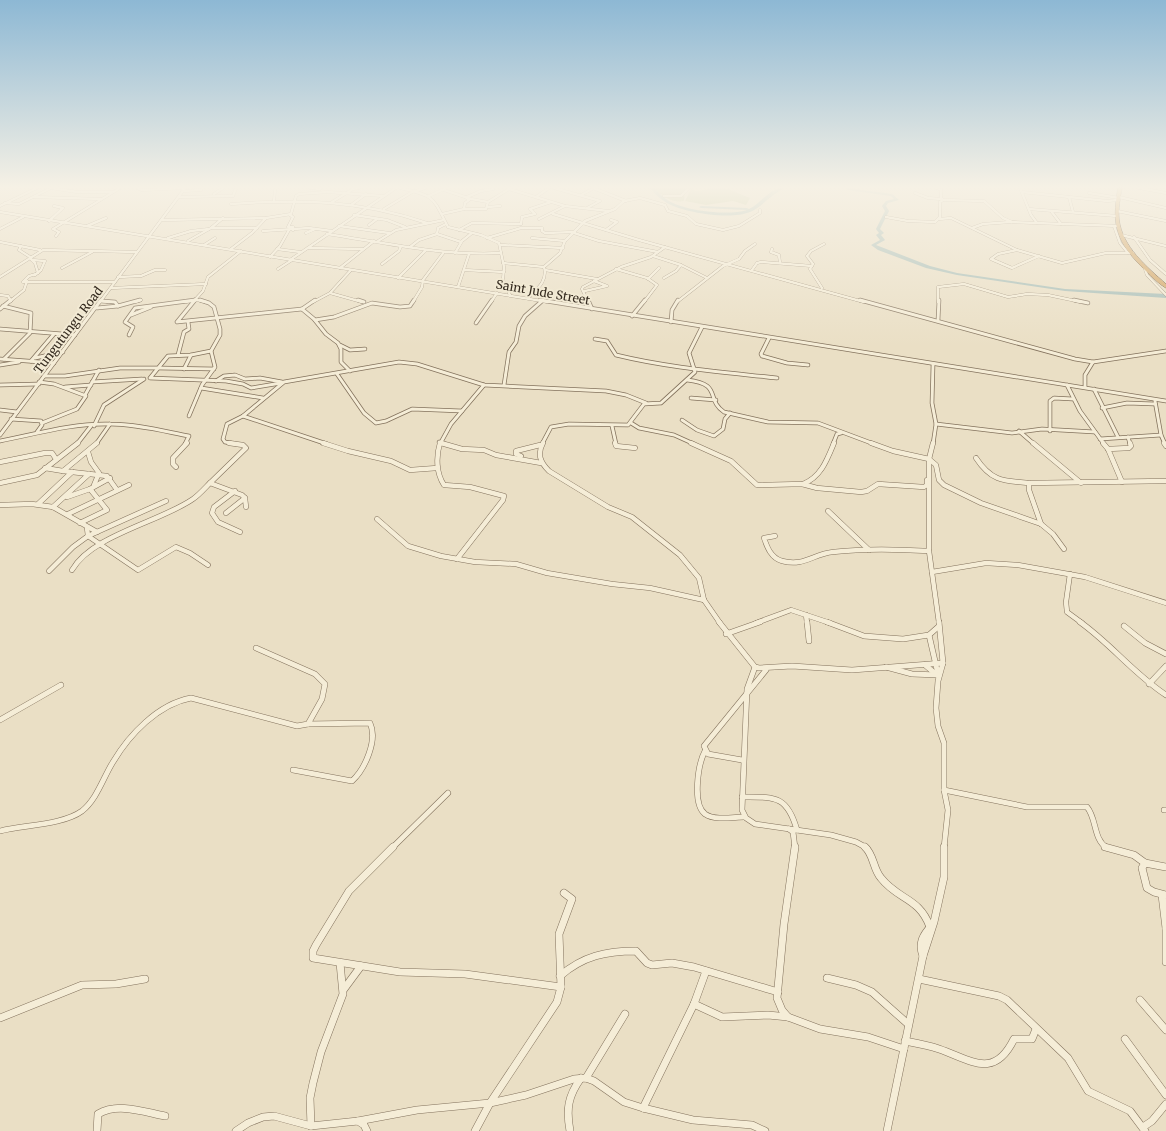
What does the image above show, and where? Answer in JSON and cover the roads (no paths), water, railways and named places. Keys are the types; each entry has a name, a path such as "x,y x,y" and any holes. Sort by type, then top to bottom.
{"highway":[{"path":"1124,241 1131,254 1166,287"}],"street":[{"name":"Tungutungu Road","path":"0,435 146,241"},
{"name":"Saint Jude Street","path":"180,241 933,365 1085,387 1155,401"},
{"path":"204,245 211,241"},
{"path":"231,250 242,241"},
{"path":"270,256 283,241"},
{"path":"278,270 318,241"},
{"path":"340,268 376,241 454,253 501,253"},
{"path":"409,247 418,241"},
{"path":"454,253 461,242 457,241"},
{"path":"493,241 501,245 563,248"},
{"path":"528,298 545,280 544,268 563,248 565,241"},
{"path":"598,241 658,252"},
{"path":"643,241 1093,362 1166,350"},
{"path":"998,241 1017,250 1066,263 1103,254 1131,254"},
{"path":"1119,241 1131,254"},
{"path":"1137,241 1150,260 1166,274"},
{"path":"1147,241 1166,246"},
{"path":"0,242 41,250 93,251 123,254 137,252"},
{"path":"672,322 672,310 678,300 755,244"},
{"path":"822,288 810,269 813,264 807,254 824,244"},
{"path":"501,245 504,263 503,280 510,295"},
{"path":"21,246 19,250 35,263 37,274"},
{"path":"382,264 399,251 401,246"},
{"path":"592,309 582,289 583,286 616,270 653,256 665,247"},
{"path":"308,248 363,249"},
{"path":"277,249 300,252"},
{"path":"772,249 771,252 779,254 780,263"},
{"path":"0,277 41,250"},
{"path":"398,278 426,250"},
{"path":"1017,250 998,254 991,259 1012,268 1039,256"},
{"path":"62,268 93,251"},
{"path":"241,251 212,274 200,294 177,321 179,323 302,309 304,306 330,293 351,270"},
{"path":"315,320 334,317 372,303 382,303 400,308 408,307 415,300 422,287 422,282 444,252"},
{"path":"458,287 469,254"},
{"path":"653,256 681,265 707,278"},
{"path":"2,308 26,288 26,283 23,282 29,276 37,274 45,261 30,259"},
{"path":"504,263 544,268 566,275 595,280 607,285 584,291"},
{"path":"752,270 758,263 812,266"},
{"path":"664,278 676,271 681,265"},
{"path":"1144,266 1147,275 1166,295"},
{"path":"648,279 659,268"},
{"path":"118,277 141,276 154,270 165,270"},
{"path":"464,270 504,272"},
{"path":"616,270 648,279 656,286 632,316"},
{"path":"26,283 114,282"},
{"path":"111,288 206,284"},
{"path":"938,320 936,316 939,308 939,286 958,284 974,286 1008,298 1015,298 1024,294 1048,295 1088,303"},
{"path":"330,293 364,302"},
{"path":"476,323 497,293"},
{"path":"0,295 8,296 11,301"},
{"path":"97,308 118,306 141,300"},
{"path":"130,336 133,327 125,323 131,315 152,306 193,300 207,301 214,304 217,309 220,334 211,345 211,352 215,362 214,369 205,380 189,416"},
{"path":"504,385 509,352 516,342 519,326 525,316 542,300"},
{"path":"102,301 115,302 118,306"},
{"path":"2,308 31,312 30,333 2,359"},
{"path":"302,309 315,320 316,325 340,345 350,350 365,348"},
{"path":"929,318 936,316"},
{"path":"178,355 184,332 189,329 188,322"},
{"path":"696,369 689,353 702,327"},
{"path":"0,328 30,333 75,335"},
{"path":"33,359 54,334"},
{"path":"769,338 761,354 762,356 787,363 808,366"},
{"path":"596,339 608,341 616,355 672,367 777,378"},
{"path":"340,345 341,362 350,371"},
{"path":"40,352 63,352"},
{"path":"0,365 58,352"},
{"path":"150,378 166,357 211,352"},
{"path":"184,369 191,355"},
{"path":"2,359 25,360"},
{"path":"33,359 54,363"},
{"path":"1085,387 1085,375 1093,362"},
{"path":"63,387 150,378 216,380 243,384 251,388 387,364 408,363 484,385 617,393 646,403 660,404 687,380 696,369"},
{"path":"632,423 638,428 674,435 731,461 757,484 802,484 817,488 861,492 878,484 926,486 928,482 928,459 934,444 936,424 932,403 933,365"},
{"path":"44,376 65,376 99,370 214,369"},
{"path":"11,419 42,422 77,409 85,401 85,395 99,370"},
{"path":"337,374 364,413 376,423 386,421 412,409 462,411"},
{"path":"216,380 224,376 235,375 245,379 260,378 283,382"},
{"path":"0,483 33,476 45,468 76,445 93,426 104,405 144,379"},
{"path":"687,380 706,384 711,388 720,410 768,422 818,424 893,451 928,459 936,465 939,480 944,485 981,503 1041,524 1053,534 1064,549"},
{"path":"72,570 88,551 99,544 192,499 246,448 243,445 227,443 223,439 227,424 243,416 283,382"},
{"path":"0,385 39,383 63,387 85,395"},
{"path":"457,559 503,500 504,496 470,487 444,485 435,457 440,442 462,411 476,398 484,385"},
{"path":"1067,385 1073,399 1108,449 1122,482"},
{"path":"201,388 263,398"},
{"path":"1094,389 1118,437"},
{"path":"1118,393 1122,404"},
{"path":"692,398 716,400"},
{"path":"1050,431 1050,401 1054,398 1073,399"},
{"path":"1155,401 1161,435 1166,446"},
{"path":"1102,408 1122,404 1166,401"},
{"path":"542,463 539,453 540,445 548,429 555,425 578,424 624,426 632,423 646,403"},
{"path":"0,410 17,412"},
{"path":"682,420 697,430 714,436 723,429 725,419 730,413"},
{"path":"243,416 348,451 391,461 410,470 437,468"},
{"path":"38,432 42,422"},
{"path":"0,424 7,424"},
{"path":"62,471 88,452 103,436 110,424"},
{"path":"0,442 38,432 110,424 159,430 189,436 188,441 172,460 176,467"},
{"path":"936,424 1012,434 1019,431 1095,432"},
{"path":"612,426 616,446 635,448"},
{"path":"1019,431 1082,484"},
{"path":"802,484 812,480 820,472 836,436 841,432"},
{"path":"1100,439 1161,435"},
{"path":"1108,449 1129,448 1131,446 1128,437"},
{"path":"440,442 443,445 462,449 482,450 496,455 529,459"},
{"path":"540,445 516,451 516,454 542,463 559,478 584,490 608,507 640,523 680,556 699,578 704,600 726,634 755,667 766,670 785,666 808,666 836,670 940,663"},
{"path":"88,452 90,462 99,475"},
{"path":"0,462 45,453 52,453 56,459"},
{"path":"976,458 982,468 994,479 1029,484 1166,481"},
{"path":"887,1131 908,1024 924,956 920,945 921,938 932,924 944,878 944,837 948,810 944,790 944,744 938,726 936,708 940,663 937,600 929,551 930,477 928,459"},
{"path":"45,468 110,478 116,485 117,490"},
{"path":"38,504 72,472"},
{"path":"53,507 89,474"},
{"path":"64,498 90,489 99,475"},
{"path":"94,485 110,478"},
{"path":"210,482 235,491 246,498"},
{"path":"68,514 129,484"},
{"path":"1029,484 1028,490 1041,524"},
{"path":"80,523 107,510 90,489"},
{"path":"235,491 214,507 212,513 218,522 240,532"},
{"path":"246,498 246,507"},
{"path":"226,512 246,498"},
{"path":"49,571 73,547 88,536 166,501"},
{"path":"0,505 38,504 53,507 97,532"},
{"path":"828,511 869,550"},
{"path":"377,519 408,546 457,559 516,564 547,573 612,584 650,588 704,600"},
{"path":"87,528 88,536 138,570 176,547 190,553 208,565"},
{"path":"775,536 764,538 773,556 782,561 800,565 826,553 869,550 929,551"},
{"path":"932,572 993,563 1094,579 1166,603"},
{"path":"1070,574 1066,602 1067,612 1098,635 1149,684 1166,695"},
{"path":"726,634 768,619 780,611 796,610 864,636 903,639 929,635 938,627"},
{"path":"806,615 810,641"},
{"path":"1124,626 1145,643 1166,654"},
{"path":"929,635 940,663"},
{"path":"256,648 315,674 325,684 326,691 313,718 308,724"},
{"path":"923,664 938,676"},
{"path":"1149,684 1166,666"},
{"path":"744,816 742,760 747,686 755,667"},
{"path":"885,667 912,674 938,676"},
{"path":"766,670 704,746 705,751 699,761 698,770 701,809 705,814 711,816 744,816 752,823 845,839 863,846 869,850 873,857 880,877 891,888 923,909 932,924"},
{"path":"0,720 61,685"},
{"path":"0,832 27,824 68,818 82,810 125,746 168,706 182,699 192,698 297,726 308,724 370,723 373,726 374,730 370,748 357,778 352,781 293,770"},
{"path":"705,751 714,757 742,760"},
{"path":"944,790 1027,807 1088,807 1104,847 1131,852 1145,863 1166,867"},
{"path":"448,793 349,891 313,951 313,958 412,973 465,974 561,987"},
{"path":"742,797 776,798 784,801 790,807 797,830"},
{"path":"788,828 792,832 794,849 784,924 778,992 779,1004 788,1017"},
{"path":"1145,863 1142,868 1146,888 1151,892 1164,895 1163,912 1166,928 1166,962"},
{"path":"475,1131 490,1103 556,1002 561,987 559,934 572,899 564,893"},
{"path":"560,976 581,958 614,950 636,951 647,963 652,965 672,963 778,992"},
{"path":"340,963 344,990"},
{"path":"311,1126 310,1098 321,1052 348,980 362,966"},
{"path":"643,1108 694,1004 706,971"},
{"path":"827,978 873,993 908,1024"},
{"path":"919,979 999,996 1013,1005 1068,1058 1088,1091 1130,1111 1144,1129 1166,1104"},
{"path":"0,1018 82,985 116,984 145,980"},
{"path":"1140,1000 1166,1030"},
{"path":"694,1004 722,1017 768,1015 788,1017 820,1029 868,1037 904,1049"},
{"path":"570,1131 566,1113 567,1102 572,1089 583,1078 625,1014"},
{"path":"905,1041 941,1050 974,1064 988,1064 999,1060 1005,1055 1014,1039 1032,1040 1036,1029"},
{"path":"1125,1039 1166,1095"},
{"path":"236,1131 248,1123 263,1117 274,1116 311,1126 358,1121 417,1110 490,1103 526,1095 583,1078 594,1081 624,1102 643,1108 693,1120 752,1125 765,1131"},
{"path":"97,1131 98,1114 107,1108 120,1108 165,1116"},
{"path":"358,1121 364,1124 367,1131"}],"waterway":[{"path":"881,241 873,245 928,267 957,274 1065,290 1166,296"}]}
